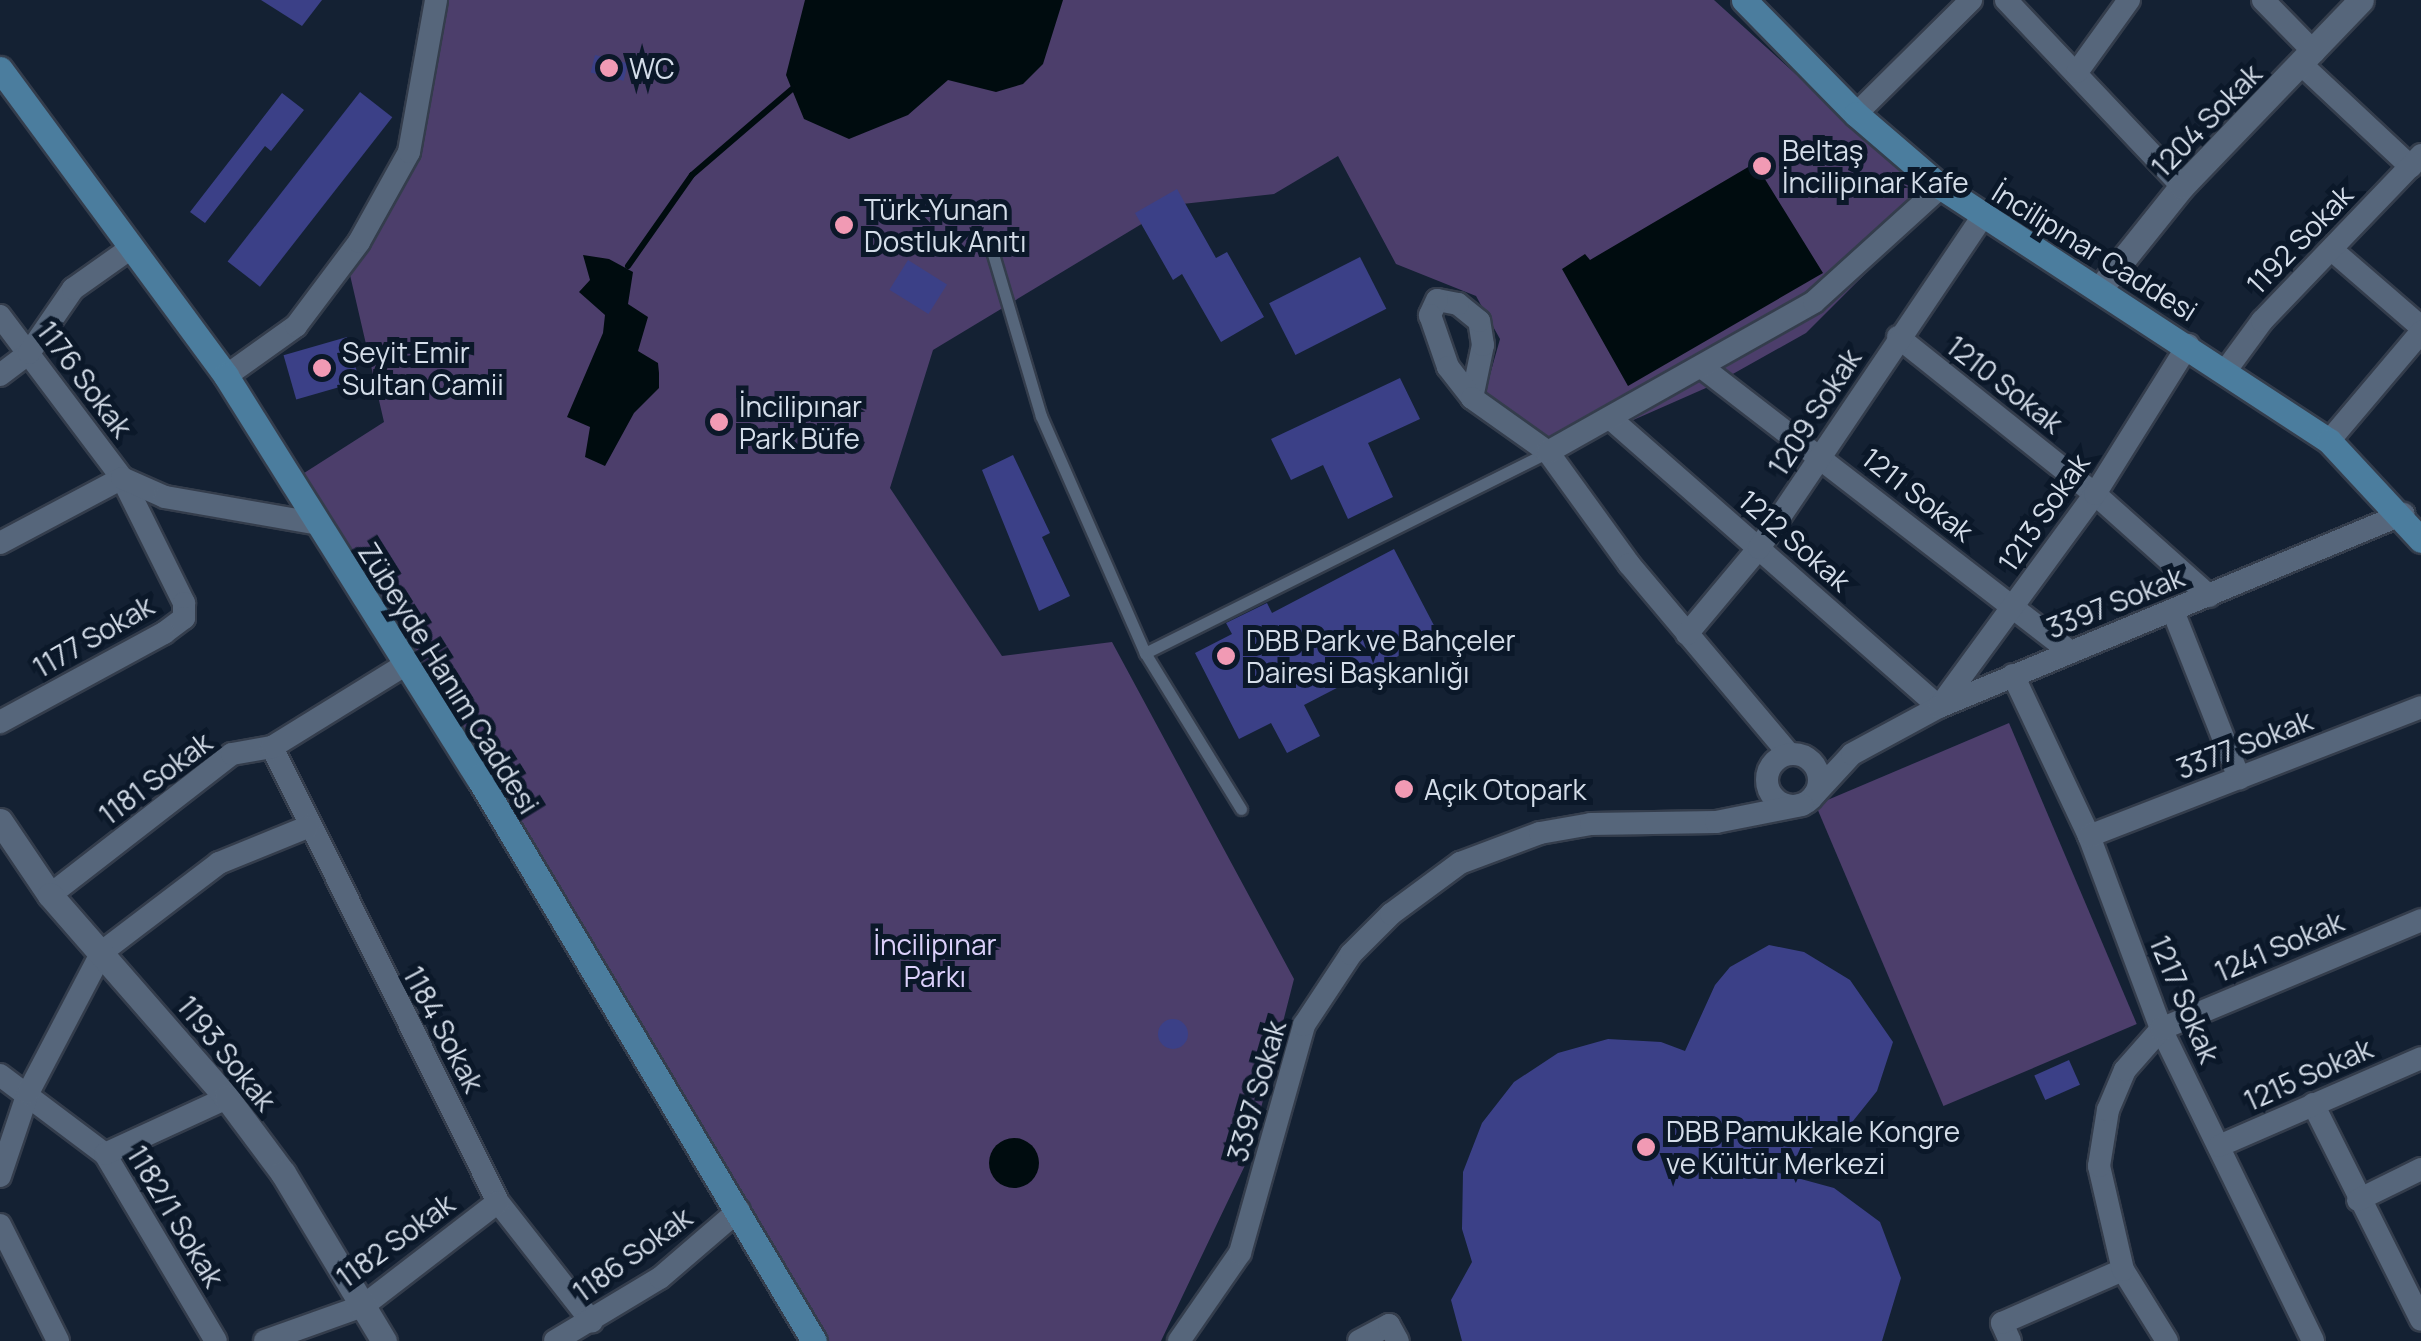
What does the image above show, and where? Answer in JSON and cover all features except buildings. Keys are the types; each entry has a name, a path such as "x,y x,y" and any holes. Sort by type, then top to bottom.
{"main road":[{"name":"İncilipınar Caddesi","path":"1751,2 1856,114 1941,187 2101,288 2329,441 2403,514 2421,540"},
{"name":"Zübeyde Hanım Caddesi","path":"0,70 226,376 314,523 408,663 814,1341"}],"street":[{"path":"226,376 296,326 359,242 409,152 436,0"},
{"path":"1856,114 1971,0"},
{"path":"2006,0 2182,186"},
{"path":"2077,72 2129,0"},
{"path":"2264,0 2308,59 2416,161"},
{"name":"1204 Sokak","path":"2101,288 2182,186 2361,0"},
{"name":"1192 Sokak","path":"2226,370 2262,321 2416,161"},
{"path":"1548,452 1704,368 1814,302 1941,187"},
{"name":"1209 Sokak","path":"1687,634 1759,548 1983,216"},
{"path":"0,375 30,353 73,289 132,248"},
{"path":"2329,441 2421,329 2332,250"},
{"name":"1176 Sokak","path":"0,316 122,478"},
{"name":"1210 Sokak","path":"1898,337 2096,494 2209,596"},
{"name":"1213 Sokak","path":"1938,707 2096,494 2188,345"},
{"name":"1211 Sokak","path":"1704,368 2070,652"},
{"path":"1472,398 1548,452 1687,634 1819,778 1809,799"},
{"name":"1212 Sokak","path":"1610,418 1938,707"},
{"path":"0,543 122,478 165,497 314,523"},
{"name":"1177 Sokak","path":"0,722 184,618 184,603 122,478"},
{"name":"3397 Sokak","path":"1852,754 1938,707 2403,514"},
{"path":"2173,610 2239,778"},
{"name":"1181 Sokak","path":"50,895 232,754 272,746 408,663"},
{"name":"1217 Sokak","path":"2013,675 2089,836 2161,1028 2312,1341"},
{"name":"3377 Sokak","path":"2089,836 2421,707"},
{"path":"1770,726 1767,782 1777,801 1809,799 1852,754"},
{"name":"1184 Sokak","path":"272,746 307,827 498,1202 592,1322"},
{"path":"1716,822 1767,782 1774,762 1797,756 1852,754"},
{"name":"3397 Sokak","path":"1179,1341 1240,1254 1304,1025 1366,937 1460,864 1540,833 1591,824 1716,822 1809,799"},
{"name":"1193 Sokak","path":"0,821 50,895 228,1098 283,1172 384,1341"},
{"path":"0,1176 28,1094 102,952 220,863 307,827"},
{"name":"1241 Sokak","path":"2161,1028 2421,920"},
{"path":"2161,1028 2124,1070 2108,1110 2099,1166 2123,1270 2167,1341"},
{"name":"1215 Sokak","path":"2219,1146 2421,1058"},
{"name":"1182/1 Sokak","path":"0,1075 104,1154 216,1341"},
{"path":"104,1154 228,1098"},
{"path":"2313,1104 2421,1320"},
{"path":"2358,1200 2421,1169"},
{"name":"1182 Sokak","path":"266,1341 363,1306 498,1202"},
{"name":"1186 Sokak","path":"555,1341 660,1278 739,1210"},
{"path":"0,1225 58,1341"},
{"path":"2010,1341 2002,1323 2123,1270"},
{"path":"1359,1341 1394,1333"}],"lane":[{"path":"990,244 1042,416 1145,653 1241,809"},
{"path":"1145,653 1548,452"}],"green space":[{"name":"İncilipınar Parkı","path":"448,0 1714,0 1937,202 1806,333 1715,384 1538,462 1484,396 1500,339 1476,296 1396,264 1338,156 1274,194 1173,205 933,350 890,488 1002,656 1112,642 1294,979 1248,1159 1161,1341 802,1341 301,475 384,422 350,275 417,162"},
{"path":"2009,723 2137,1024 1943,1106 1816,805"}],"shaded area":[{"path":"805,0 1063,0 1043,64 1023,84 996,92 948,80 908,115 849,139 804,119 786,75"},
{"path":"1755,163 1823,273 1628,386 1562,269 1585,254 1590,260"},
{"path":"583,255 609,259 633,272 628,304 648,317 638,351 658,363 659,388 634,413 605,466 585,457 590,427 567,417 603,333 605,315 579,292 590,280"},
{"path":"1014,1138 1032,1145 1039,1163 1032,1181 1014,1188 996,1181 989,1163 996,1145"}],"waterway":[{"path":"628,266 692,175 792,89"}],"place":[{"name":"WC","path":"609,68"},
{"name":"Beltaş İncilipınar Kafe","path":"1762,166"},
{"name":"Türk-Yunan Dostluk Anıtı","path":"844,225"},
{"name":"Seyit Emir Sultan Camii","path":"322,368"},
{"name":"İncilipınar Park Büfe","path":"719,422"},
{"name":"DBB Park ve Bahçeler Dairesi Başkanlığı","path":"1226,656"},
{"name":"Açık Otopark","path":"1404,789"},
{"name":"DBB Pamukkale Kongre ve Kültür Merkezi","path":"1646,1147"}]}
